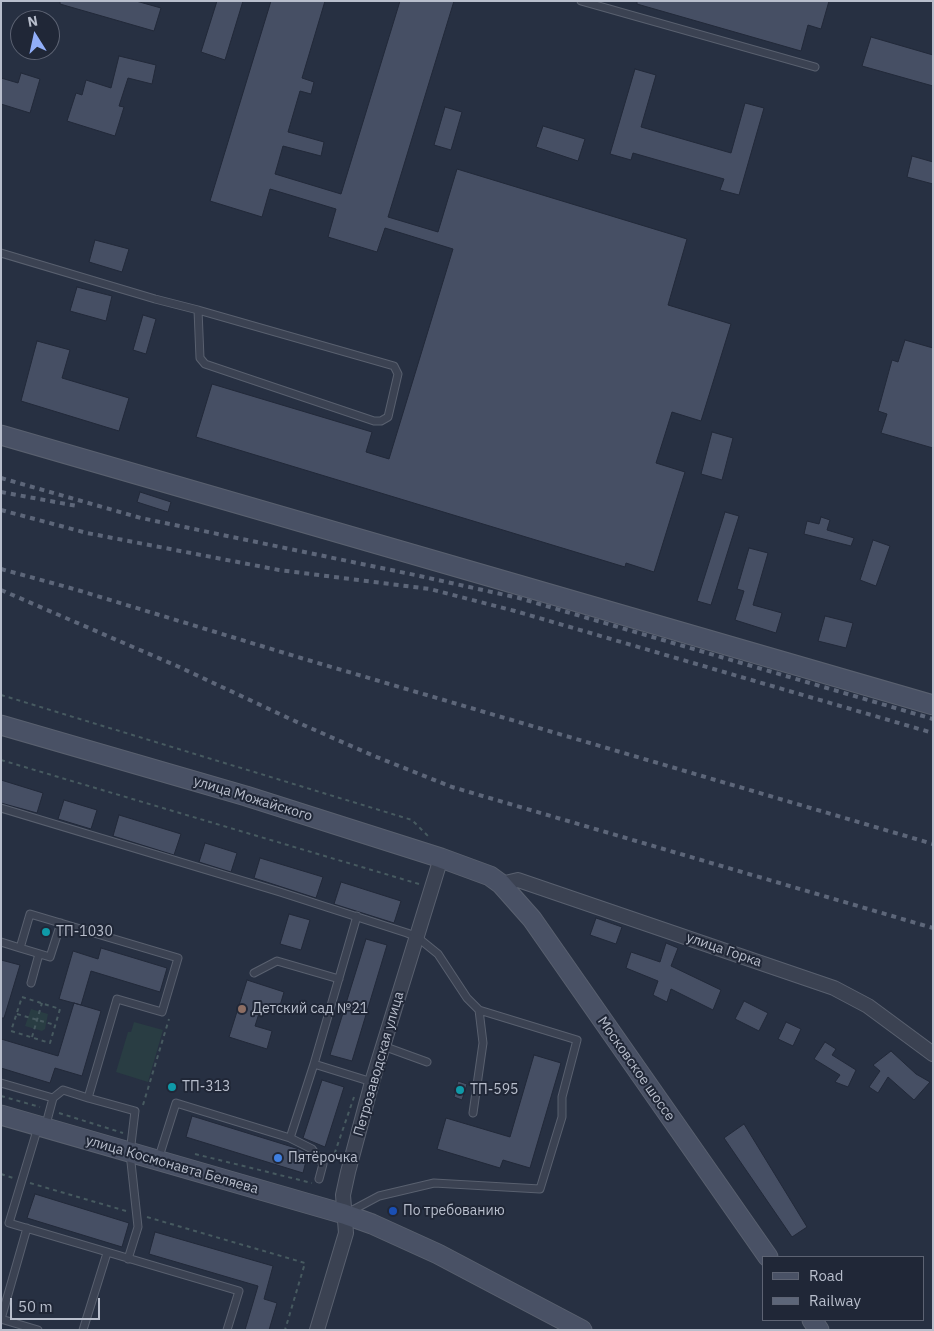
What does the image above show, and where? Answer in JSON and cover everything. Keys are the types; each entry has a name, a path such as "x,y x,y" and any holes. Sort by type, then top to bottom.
{"street":[{"path":"1,435 933,705"},
{"name":"улица Можайского","path":"1,725 246,796 441,858 484,873 501,884"},
{"name":"Петрозаводская улица","path":"321,1328 346,1233 343,1196 366,1081 383,1046 441,858"},
{"name":"улица Горка","path":"501,884 518,880 834,988 868,1006 933,1054"},
{"name":"Московское шоссе","path":"501,884 532,919 767,1256"},
{"name":"улица Космонавта Беляева","path":"1,1115 41,1127 132,1144 158,1161 344,1214"},
{"path":"344,1214 372,1224 438,1254 582,1330"}],"lane":[{"path":"581,1 815,67"},
{"path":"1,253 394,366 398,374 388,417 381,421 374,421 205,364 200,358 198,310"},
{"path":"1,808 357,916 417,937 438,954 467,998 479,1010 578,1040 562,1097 562,1117 540,1189 434,1184 379,1196 344,1214"},
{"path":"20,948 30,914 178,958 162,1012 117,999 88,1098"},
{"path":"290,1138 314,1064 357,916"},
{"path":"1,942 50,957 61,923"},
{"path":"30,983 39,954"},
{"path":"254,973 277,960 339,979"},
{"path":"473,1113 484,1043 479,1010"},
{"path":"383,1046 427,1062"},
{"path":"314,1064 366,1081"},
{"path":"1,1082 53,1098"},
{"path":"9,1223 22,1180 53,1098 63,1090 135,1111 132,1144 138,1227 128,1259"},
{"path":"158,1161 176,1103 290,1138 312,1149 323,1164 318,1182"},
{"path":"1,1220 239,1291 227,1330"},
{"path":"28,1228 1,1319 38,1330"},
{"path":"83,1330 107,1253"}],"path":[{"path":"1,695 412,820 433,841"},
{"path":"1,760 421,885"},
{"path":"22,997 60,1009 50,1043 12,1031 17,1014 22,997"},
{"path":"32,1037 42,1003"},
{"path":"17,1014 55,1025"},
{"path":"135,1111 140,1113 170,1015"},
{"path":"330,1169 366,1081"},
{"path":"1,1096 50,1110 132,1144"},
{"path":"192,1153 318,1182"},
{"path":"1,1174 305,1263 285,1330"}],"shaded area":[{"path":"31,1009 48,1014 45,1029 42,1031 25,1026"},
{"path":"134,1022 163,1030 148,1082 116,1072 128,1032 131,1032"}],"building":[{"path":"60,1 136,1 161,8 154,31 60,4"},
{"path":"217,1 243,1 225,60 201,52"},
{"path":"271,1 325,1 302,78 314,82 311,94 300,91 288,132 324,142 321,156 283,146 275,174 341,194 400,1 454,1 388,217 438,232 457,169 687,239 668,305 731,324 701,421 672,412 656,463 685,472 654,572 626,563 625,567 196,437 212,384 372,432 366,452 389,459 453,249 385,228 377,252 328,237 336,209 270,189 262,217 210,201"},
{"path":"637,1 829,1 821,29 808,25 801,51 637,4"},
{"path":"871,37 933,55 933,86 862,66"},
{"path":"119,56 156,65 152,84 128,78 119,106 124,107 115,136 67,121 76,93 82,95 86,80 111,88"},
{"path":"635,69 656,75 641,127 731,153 745,103 764,108 739,195 720,190 724,179 633,153 631,160 610,154"},
{"path":"21,73 40,79 30,113 1,104 1,78 18,83"},
{"path":"445,107 462,112 451,150 434,145"},
{"path":"543,126 585,139 578,161 536,147"},
{"path":"912,156 933,162 933,184 907,177"},
{"path":"95,240 129,249 122,272 89,262"},
{"path":"77,287 112,296 106,321 70,311"},
{"path":"143,315 156,319 146,354 133,350"},
{"path":"905,340 933,348 933,448 881,433 887,414 878,411 892,360 898,362"},
{"path":"37,341 70,350 62,378 129,398 119,431 21,401"},
{"path":"712,432 733,438 722,480 701,474"},
{"path":"140,492 171,502 168,512 137,502"},
{"path":"725,512 739,516 711,605 697,601"},
{"path":"821,517 830,520 827,530 854,538 851,546 804,534 807,521 819,524"},
{"path":"873,540 890,546 876,586 860,580"},
{"path":"749,548 768,553 753,605 782,613 776,633 735,620 744,591 737,589"},
{"path":"825,616 853,623 846,648 818,641"},
{"path":"1,780 43,793 37,813 1,803"},
{"path":"64,800 97,810 91,829 58,819"},
{"path":"119,815 181,834 174,855 113,836"},
{"path":"205,843 237,853 231,872 199,862"},
{"path":"260,858 323,877 316,898 254,878"},
{"path":"341,882 401,901 394,923 334,904"},
{"path":"289,914 310,920 301,950 280,944"},
{"path":"596,918 622,927 616,944 590,935"},
{"path":"366,939 387,945 352,1061 330,1055"},
{"path":"666,943 678,948 671,966 721,990 713,1010 671,989 667,1002 653,995 658,981 626,968 631,952 660,962"},
{"path":"101,948 167,968 160,992 91,971 81,1005 59,999 73,951 98,959"},
{"path":"1,960 20,965 4,1018 1,1018"},
{"path":"247,980 284,992 279,1009 262,1004 255,1026 272,1031 267,1049 229,1037"},
{"path":"744,1001 768,1013 759,1031 735,1019"},
{"path":"74,1003 101,1011 82,1076 55,1068 50,1083 1,1068 1,1039 58,1056"},
{"path":"786,1022 801,1029 793,1046 778,1039"},
{"path":"825,1042 836,1049 832,1055 856,1070 848,1087 835,1082 840,1075 814,1059"},
{"path":"891,1051 916,1074 930,1082 914,1100 888,1077 878,1093 869,1087 880,1071 873,1065"},
{"path":"534,1055 561,1063 530,1168 503,1160 500,1168 437,1149 446,1118 510,1137"},
{"path":"322,1080 344,1087 325,1147 303,1138"},
{"name":"ТП-595","path":"458,1081 467,1084 462,1100 454,1097"},
{"path":"192,1116 308,1153 303,1173 186,1137"},
{"path":"744,1124 807,1227 792,1237 724,1138"},
{"path":"35,1194 129,1223 122,1247 27,1218"},
{"path":"155,1232 273,1266 264,1299 277,1303 269,1330 245,1330 258,1286 149,1254"}],"railway":[{"path":"1,478 141,518 519,598 933,719"},
{"path":"1,492 77,506"},
{"path":"1,510 87,533 279,570 430,589 515,611 933,733"},
{"path":"1,569 933,844"},
{"path":"1,590 177,666 374,756 452,787 933,928"}],"place":[{"name":"ТП-1030","path":"46,932"},
{"name":"Детский сад №21","path":"242,1009"},
{"name":"ТП-313","path":"172,1087"},
{"name":"ТП-595","path":"460,1090"},
{"name":"Пятёрочка","path":"278,1158"},
{"name":"По требованию","path":"393,1211"}]}
